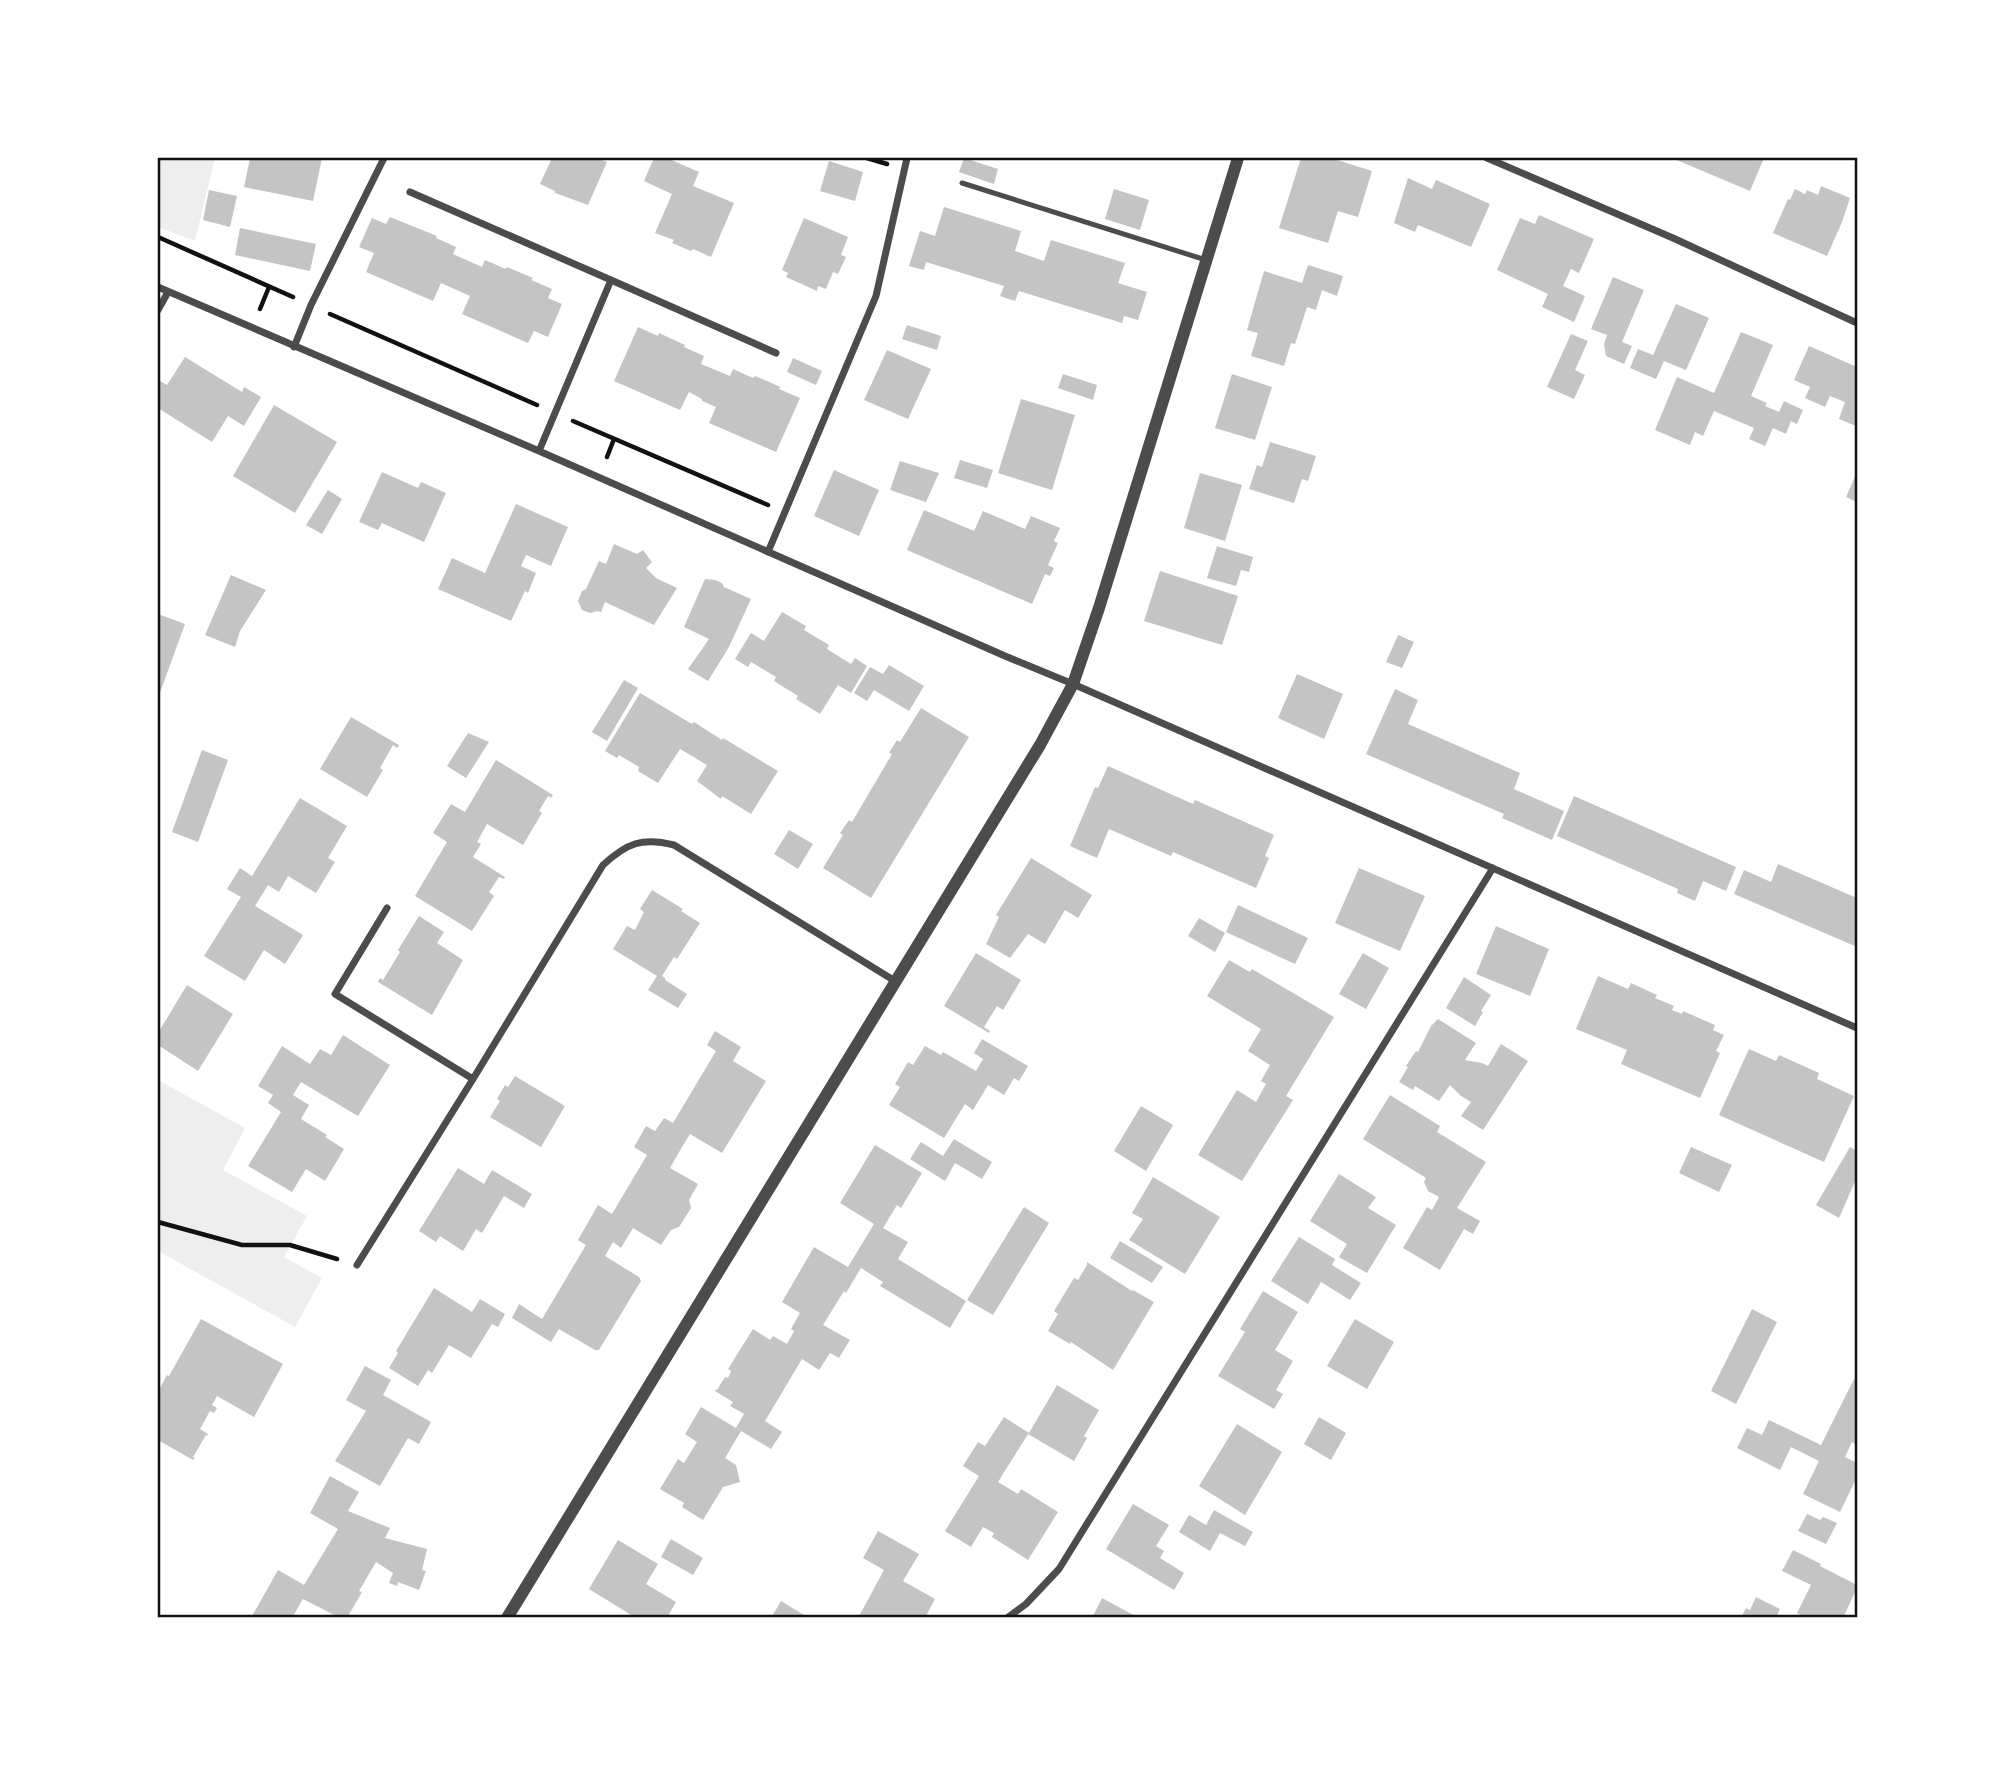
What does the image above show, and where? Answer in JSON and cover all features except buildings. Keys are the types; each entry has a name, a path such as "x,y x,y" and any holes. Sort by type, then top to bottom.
{"street":[{"path":"294,347 311,305 384,158"},
{"path":"768,552 876,296 907,158"},
{"path":"507,1618 1040,745 1073,684 1123,533 1238,158"},
{"path":"1488,158 1673,238 1857,323"},
{"path":"410,192 776,353"},
{"path":"539,451 611,280"},
{"path":"158,287 1857,1028"},
{"path":"158,310 168,292"},
{"path":"357,1265 603,865 620,850 655,840 674,845 895,981"},
{"path":"1007,1618 1026,1604 1059,1570 1493,868"},
{"path":"387,908 335,994 473,1079"}],"lane":[{"path":"962,183 1206,260"}],"path":[{"path":"158,237 784,513"},
{"path":"158,1222 242,1245 290,1245 357,1265"}],"shaded area":[{"path":"158,158 215,158 195,241 158,227"},
{"path":"158,1080 245,1128 223,1170 307,1216 284,1257 322,1278 295,1327 158,1251"}]}
